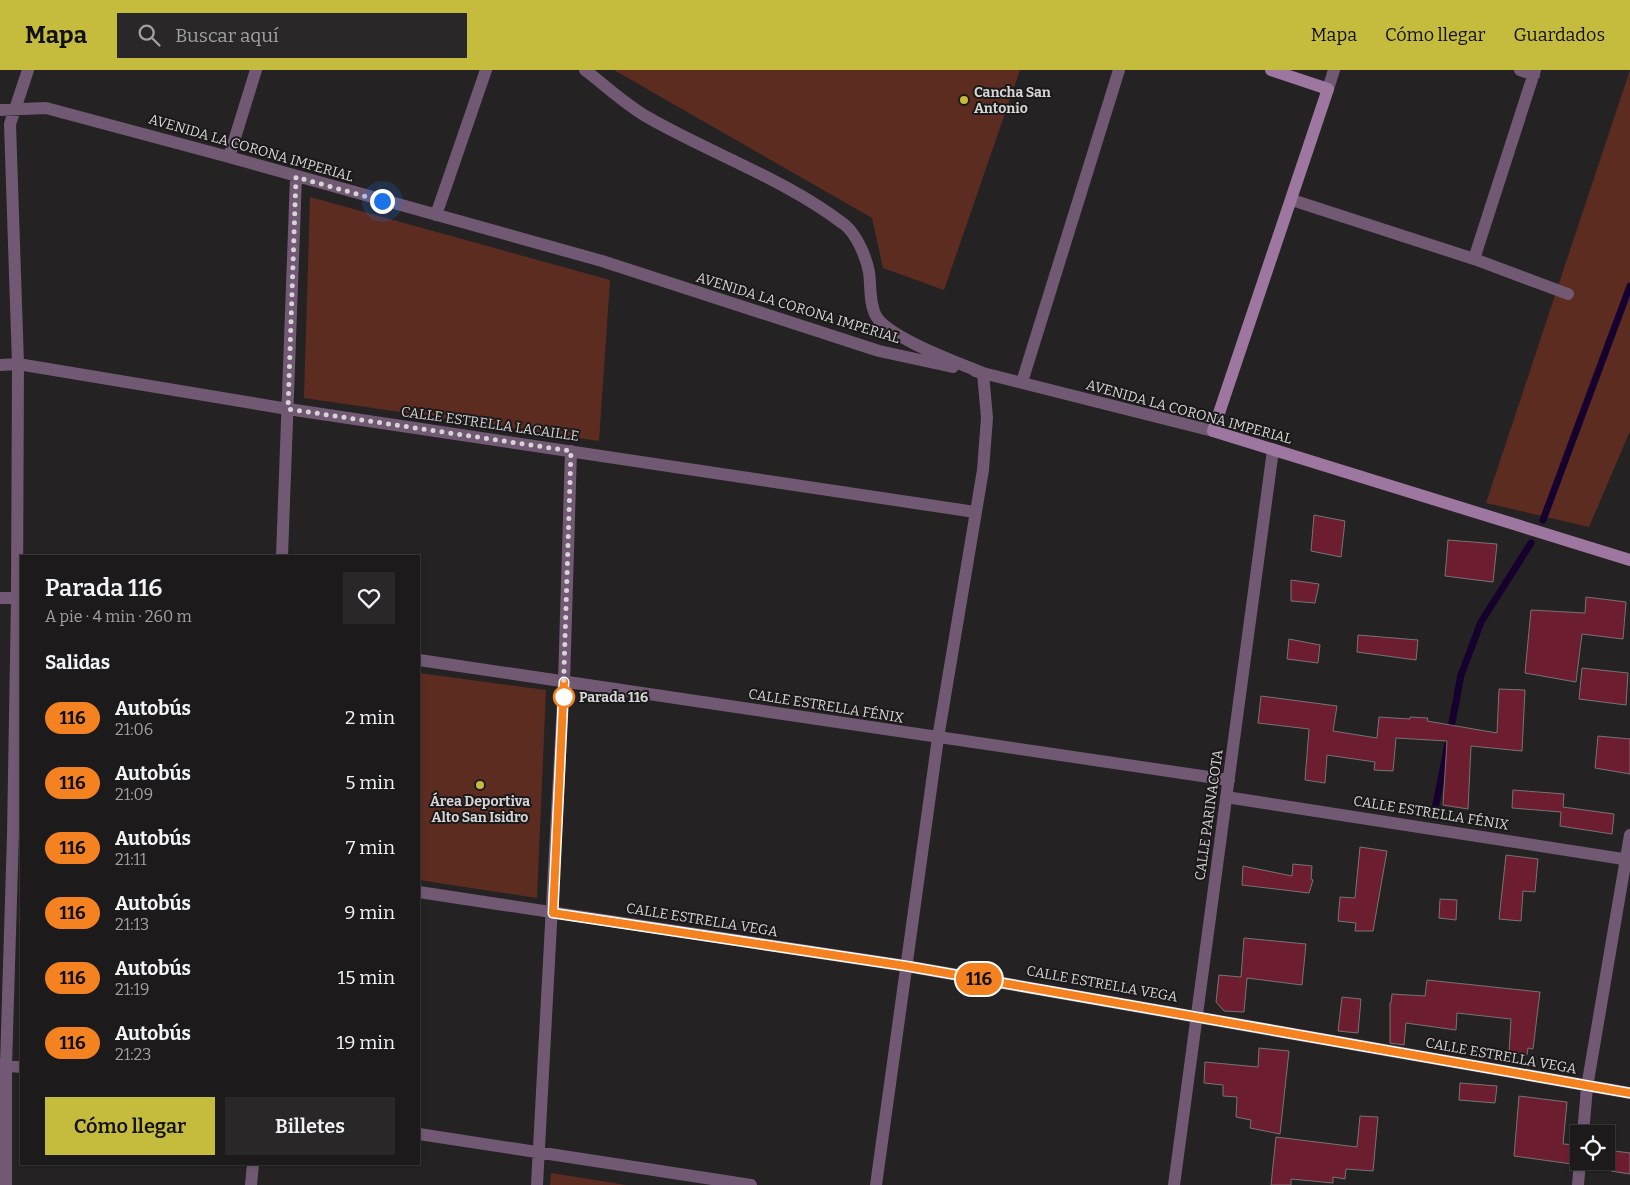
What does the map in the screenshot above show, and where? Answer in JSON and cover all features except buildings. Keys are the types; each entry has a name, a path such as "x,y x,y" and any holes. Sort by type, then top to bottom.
{"street":[{"path":"6,1185 3,1065 17,834 19,598 18,364 5,124 15,110 28,70"},
{"path":"230,157 256,70"},
{"path":"436,215 486,70"},
{"path":"585,70 647,117 761,174 812,202 847,227 862,249 869,271 870,295 876,317 900,335 982,373 986,418 982,470 938,738 876,1185"},
{"path":"1022,382 1119,70"},
{"path":"1271,70 1328,89"},
{"path":"1213,431 1334,70"},
{"path":"1474,259 1534,72 1520,70"},
{"name":"AVENIDA LA CORONA IMPERIAL","path":"0,110 46,108 230,157 602,261 879,351 1022,382 1213,431 1630,560"},
{"path":"282,555 296,177"},
{"path":"1292,200 1474,259 1568,294"},
{"name":"CALLE ESTRELLA LACAILLE","path":"0,364 18,364 288,409 975,512"},
{"name":"CALLE PARINACOTA","path":"1174,1185 1272,450"},
{"path":"537,1185 564,682 571,451"},
{"path":"0,598 19,598"},
{"name":"CALLE ESTRELLA FÉNIX","path":"420,660 1229,780"},
{"name":"CALLE ESTRELLA FÉNIX","path":"1226,797 1628,859"},
{"path":"0,833 17,834"},
{"path":"1584,1125 1587,1087 1628,859 1630,835"},
{"name":"CALLE ESTRELLA VEGA","path":"420,892 906,966 1196,1016 1587,1087 1630,1093"},
{"path":"3,1065 20,1067"},
{"path":"420,1134 751,1185"},
{"path":"251,1185 253,1165"},
{"path":"1578,1185 1579,1170"}],"shaded area":[{"path":"614,70 1020,70 944,290 883,268 872,218"},
{"path":"1630,70 1630,431 1589,527 1486,503"},
{"path":"310,197 610,280 599,441 304,398"},
{"name":"Área Deportiva Alto San Isidro","path":"420,673 546,690 537,898 420,880"},
{"path":"551,1173 626,1185 550,1185"}],"waterway":[{"path":"1543,520 1630,286"},
{"path":"1450,733 1461,675 1481,622 1531,543"},
{"path":"1434,814 1448,744"}],"bus line":[{"name":"116","path":"564,682 553,913 906,966 1196,1016 1587,1087 1630,1093"}],"place":[{"name":"Cancha San Antonio","path":"964,100"},
{"name":"Parada 116","path":"564,697"},
{"name":"Área Deportiva Alto San Isidro","path":"480,785"}],"route":[{"path":"382,201 296,177 288,409 571,451 563,701 564,697"}]}
